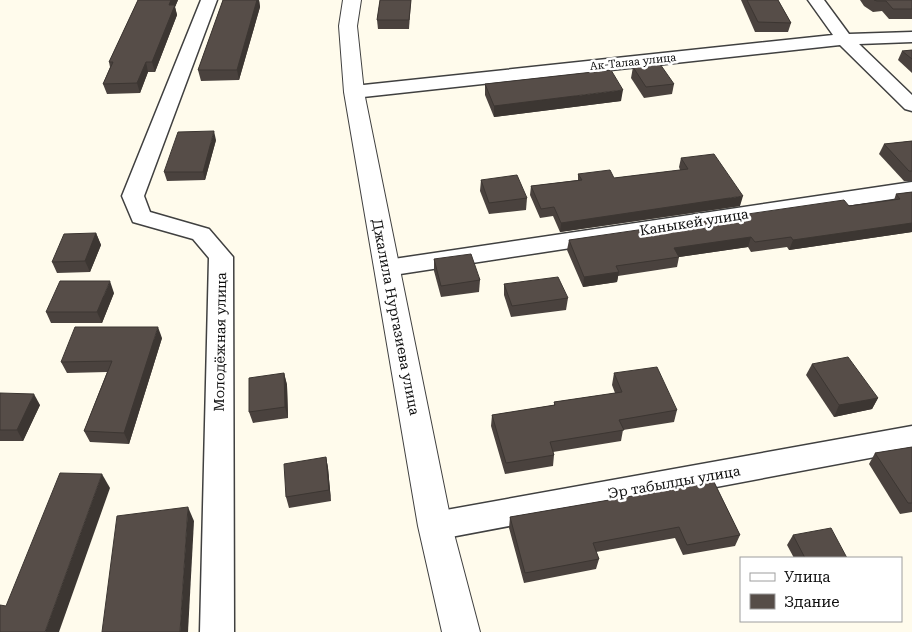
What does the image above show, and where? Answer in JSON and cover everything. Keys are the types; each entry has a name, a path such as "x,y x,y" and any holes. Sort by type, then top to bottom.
{"street":[{"name":"Молодёжная улица","path":"208,0 133,196 141,216 201,234 221,258 217,632"},
{"name":"Джалила Нургазиева улица","path":"352,0 348,26 354,92 435,526 461,632"},
{"path":"816,0 844,39 912,105"},
{"name":"Ак-Талаа улица","path":"354,92 844,39 912,37"},
{"name":"Каныкей улица","path":"387,268 912,189"},
{"name":"Эр табылды улица","path":"435,526 912,438"}],"building":[{"path":"138,0 171,0 169,5 175,5 152,62 146,62 137,83 103,84 113,62 109,62"},
{"path":"223,0 257,0 237,70 198,70"},
{"path":"380,0 411,0 409,20 377,20"},
{"path":"747,0 778,0 791,23 758,22"},
{"path":"874,0 912,0 912,9 893,9 886,1"},
{"path":"912,50 912,59 902,51"},
{"path":"660,64 674,84 646,87 633,67"},
{"path":"611,70 623,90 494,106 485,84"},
{"path":"214,131 203,172 164,172 178,132"},
{"path":"912,141 912,171 909,171 884,144"},
{"path":"714,154 743,196 561,223 554,207 541,209 531,186 582,180 578,174 610,170 614,178 688,169 681,158"},
{"path":"517,175 527,198 489,203 481,180"},
{"path":"912,192 912,223 793,240 791,237 755,242 751,237 674,248 679,257 616,266 619,272 584,277 569,240 844,200 849,206 900,199 896,194"},
{"path":"96,233 85,261 52,262 64,234"},
{"path":"471,254 480,280 441,286 434,259"},
{"path":"558,277 568,298 512,306 504,284"},
{"path":"60,281 110,281 97,312 46,312"},
{"path":"75,327 158,327 124,433 84,431 112,361 61,362"},
{"path":"848,357 878,398 839,405 812,364"},
{"path":"657,367 677,410 619,420 624,430 550,442 554,455 506,463 492,415 555,405 554,402 622,392 614,373"},
{"path":"284,373 285,407 249,412 249,378"},
{"path":"0,393 34,394 17,430 0,430"},
{"path":"912,447 912,503 908,503 875,453"},
{"path":"326,457 329,490 286,497 284,464"},
{"path":"60,473 102,474 45,632 0,632 0,605 6,606"},
{"path":"714,482 740,535 687,545 679,527 593,543 599,559 525,573 510,517"},
{"path":"188,507 180,632 102,632 117,516"},
{"path":"831,528 846,557 804,557 793,535"}]}
